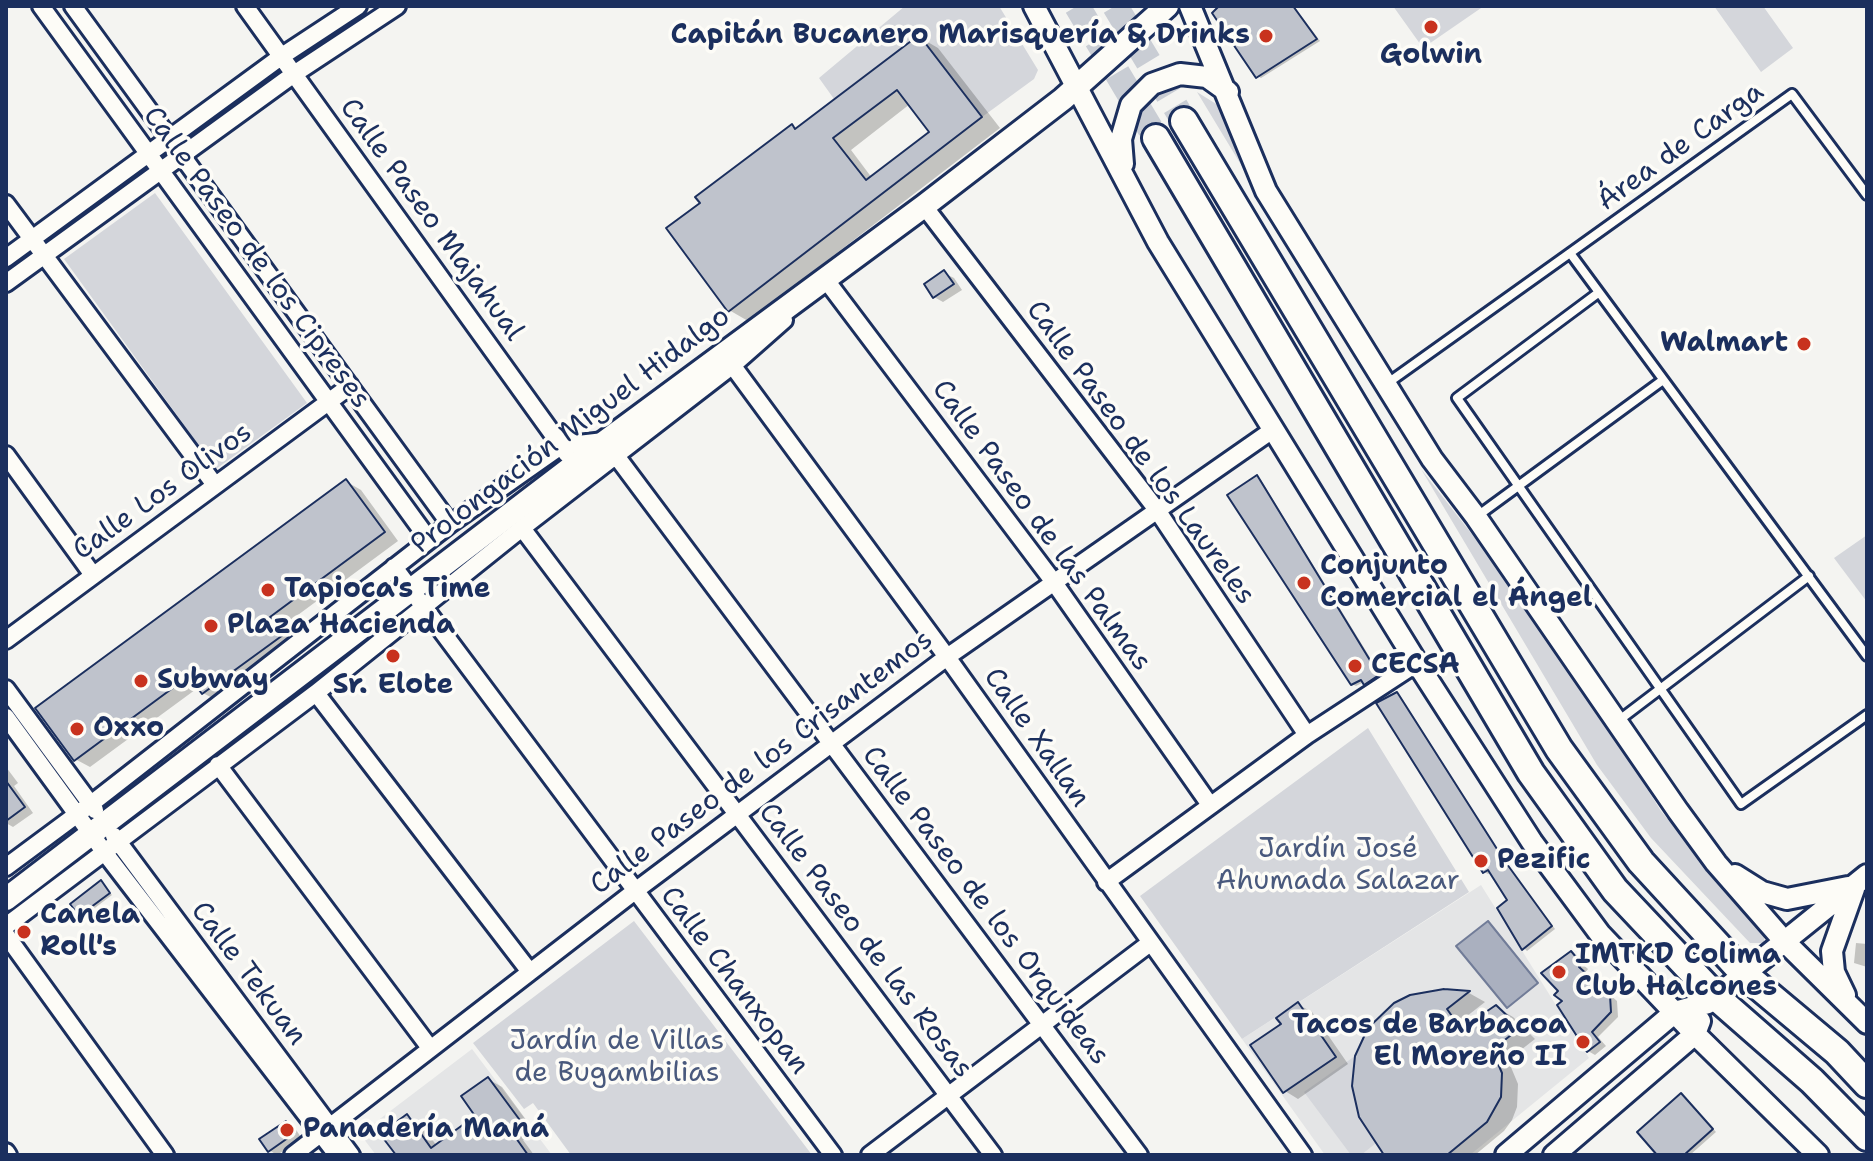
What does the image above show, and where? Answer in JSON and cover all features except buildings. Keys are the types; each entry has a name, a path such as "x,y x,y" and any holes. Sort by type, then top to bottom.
{"highway":[{"path":"1184,121 1559,749 1641,862 1745,975 1837,1052 1867,1084"},
{"path":"1156,138 1531,773 1615,890 1712,1000 1812,1081 1867,1137"}],"main road":[{"name":"Prolongación Miguel Hidalgo","path":"6,899 575,465 612,449 820,284 1077,87 1167,6"}],"street":[{"name":"Calle Paseo de los Cipreses","path":"41,6 429,540"},
{"name":"Calle Paseo de los Cipreses","path":"73,6 450,524"},
{"name":"Calle Paseo Majahual","path":"245,6 575,465"},
{"path":"6,258 282,56 358,6"},
{"path":"6,283 294,74 397,6"},
{"path":"1034,6 1158,242 1417,663 1532,842 1600,934 1695,1034 1818,1155"},
{"path":"1190,6 1228,92 1266,191 1432,459 1476,517 1716,863 1785,942 1867,1023"},
{"path":"1123,173 1121,139 1131,105 1152,84 1180,74 1207,77 1228,92"},
{"path":"6,204 215,485"},
{"name":"Calle Paseo de los Laureles","path":"924,206 1157,510 1307,735"},
{"name":"Calle Paseo de las Palmas","path":"820,284 1053,581 1210,805"},
{"name":"Calle Xallan","path":"728,359 947,657 1303,1155"},
{"name":"Calle Los Olivos","path":"6,640 350,386"},
{"name":"Calle Paseo de los Crisantemos","path":"293,1155 635,891 947,657 1274,429"},
{"path":"6,867 450,524 561,446 612,449"},
{"path":"6,926 316,693 522,528 612,449"},
{"name":"Calle Paseo de los Orquideas","path":"612,449 1139,1155"},
{"path":"6,455 93,575"},
{"name":"Calle Paseo de las Rosas","path":"522,528 993,1155"},
{"name":"Calle Chanxopan","path":"394,567 833,1155"},
{"path":"1106,882 1307,735 1417,663"},
{"path":"6,689 84,809"},
{"path":"316,693 530,972"},
{"path":"6,717 84,809"},
{"path":"218,765 430,1048"},
{"name":"Calle Tekuan","path":"84,809 326,1130 351,1155"},
{"path":"1716,863 1762,892 1787,899 1861,880"},
{"path":"1506,1155 1675,1012 1712,1000 1861,880"},
{"path":"1849,1005 1834,972 1832,951 1844,911 1861,880"},
{"path":"6,935 165,1155"},
{"path":"870,1155 1150,943"},
{"path":"1554,1155 1695,1034 1712,1000"},
{"name":"Calle Tekuan","path":"326,1130 337,1155"}],"lane":[{"name":"Área de Carga","path":"1570,253 1792,94 1867,195"},
{"path":"1384,386 1570,253 1867,656"},
{"path":"1598,293 1457,398 1741,804 1867,715"},
{"path":"1476,517 1663,380"},
{"path":"1617,721 1809,576"}],"shaded area":[{"path":"1481,885 1589,1058 1470,1155 1325,1155 1242,1039"},
{"path":"472,1049 552,1155 376,1155 360,1134"}],"green space":[{"path":"905,6 999,6 1038,70 1034,79 982,117 919,35 834,99 819,78"},
{"name":"Golwin","path":"1393,6 1484,6 1423,48"},
{"path":"1714,6 1763,6 1793,48 1761,72"},
{"path":"1197,92 1221,107 1250,178 1249,178"},
{"path":"155,193 307,403 216,469 64,259"},
{"path":"1421,469 1549,633 1661,811 1707,867 1765,928 1764,943 1750,943 1651,838 1597,765"},
{"path":"1867,535 1867,602 1834,558"},
{"name":"Jardín José Ahumada Salazar","path":"1368,728 1469,892 1242,1039 1140,896"},
{"name":"Jardín de Villas de Bugambilias","path":"634,921 812,1155 571,1155 533,1103 524,1109 473,1043"},
{"path":"1355,1056 1352,1086 1359,1117 1376,1143 1361,1155 1351,1155 1304,1092"}],"water":[{"path":"1488,921 1538,983 1507,1008 1456,946"}],"tunnel":[{"path":"1077,6 1156,138"},
{"path":"1115,6 1184,121"}],"place":[{"name":"Golwin","path":"1431,27"},
{"name":"Capitán Bucanero Marisquería & Drinks","path":"1266,36"},
{"name":"Walmart","path":"1804,344"},
{"name":"Conjunto Comercial el Ángel","path":"1304,583"},
{"name":"Tapioca's Time","path":"268,590"},
{"name":"Plaza Hacienda","path":"211,626"},
{"name":"Sr. Elote","path":"393,656"},
{"name":"CECSA","path":"1355,666"},
{"name":"Subway","path":"141,681"},
{"name":"Oxxo","path":"77,729"},
{"name":"Pezific","path":"1481,861"},
{"name":"Canela Roll's","path":"24,932"},
{"name":"IMTKD Colima Club Halcones","path":"1559,972"},
{"name":"Tacos de Barbacoa El Moreño II","path":"1583,1042"},
{"name":"Panadería Maná","path":"287,1130"}]}
